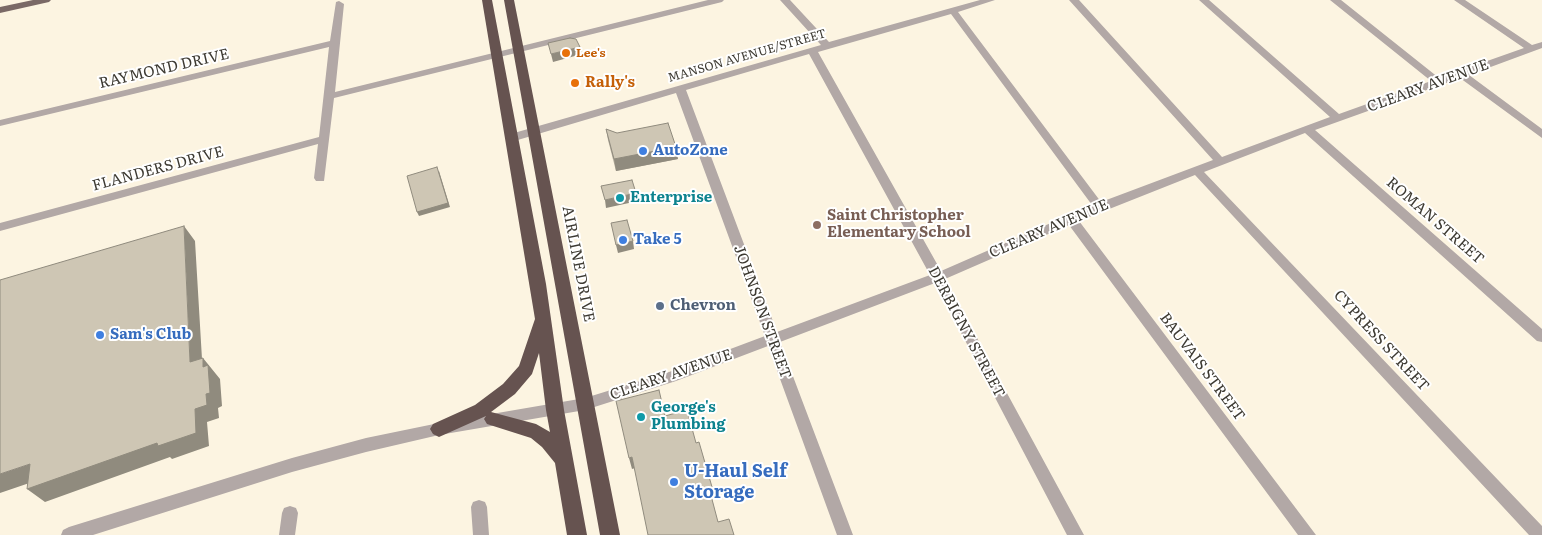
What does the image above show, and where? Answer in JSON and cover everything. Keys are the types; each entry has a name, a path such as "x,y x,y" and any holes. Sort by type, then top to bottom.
{"highway":[{"path":"487,0 538,284 555,410 577,535"},
{"name":"AIRLINE DRIVE","path":"509,0 610,535"},
{"path":"439,429 481,410 509,389 526,369 542,316"},
{"path":"493,419 536,432 548,441 564,462"}],"main road":[{"path":"0,10 46,0"}],"street":[{"path":"330,96 718,0"},
{"path":"785,0 827,46"},
{"name":"MANSON AVENUE/STREET","path":"511,138 990,0"},
{"path":"1074,0 1205,143 1220,162"},
{"path":"1204,0 1337,118"},
{"path":"1335,0 1438,82"},
{"path":"1459,0 1531,50"},
{"path":"320,178 339,4"},
{"path":"953,11 1099,207"},
{"name":"RAYMOND DRIVE","path":"0,123 334,43"},
{"name":"CLEARY AVENUE","path":"69,535 292,465 366,445 439,429 585,404 671,377 938,276 1070,218 1337,118 1542,45"},
{"name":"DERBIGNY STREET","path":"812,50 938,276 1002,400 1076,535"},
{"path":"1462,74 1542,134"},
{"name":"JOHNSON STREET","path":"680,89 845,535"},
{"name":"ROMAN STREET","path":"1307,129 1542,337"},
{"name":"FLANDERS DRIVE","path":"0,227 325,139"},
{"name":"CYPRESS STREET","path":"1197,171 1540,535"},
{"name":"BAUVAIS STREET","path":"1070,218 1308,535"},
{"path":"479,507 480,535"},
{"path":"287,535 290,513"}],"building":[{"path":"570,38 576,39 580,47 551,54 548,43"},
{"path":"668,123 676,147 614,159 606,129 617,133"},
{"path":"437,167 448,203 417,212 407,176"},
{"path":"632,180 636,193 605,200 601,186"},
{"name":"Take 5","path":"627,220 633,241 616,245 611,223"},
{"name":"Sam's Club","path":"184,226 190,362 203,358 203,367 208,365 210,393 206,394 207,405 195,409 196,433 158,446 157,443 27,489 30,464 0,474 0,280"},
{"name":"U-Haul Self Storage","path":"659,390 665,416 687,410 696,443 699,442 712,487 709,488 718,522 729,519 734,535 648,535 632,457 629,458 616,401"}],"place":[{"name":"Lee's","path":"566,53"},
{"name":"Rally's","path":"575,83"},
{"name":"AutoZone","path":"643,151"},
{"name":"Enterprise","path":"620,198"},
{"name":"Saint Christopher Elementary School","path":"817,225"},
{"name":"Take 5","path":"623,240"},
{"name":"Chevron","path":"660,306"},
{"name":"Sam's Club","path":"100,335"},
{"name":"George's Plumbing","path":"641,417"},
{"name":"U-Haul Self Storage","path":"674,482"}]}
